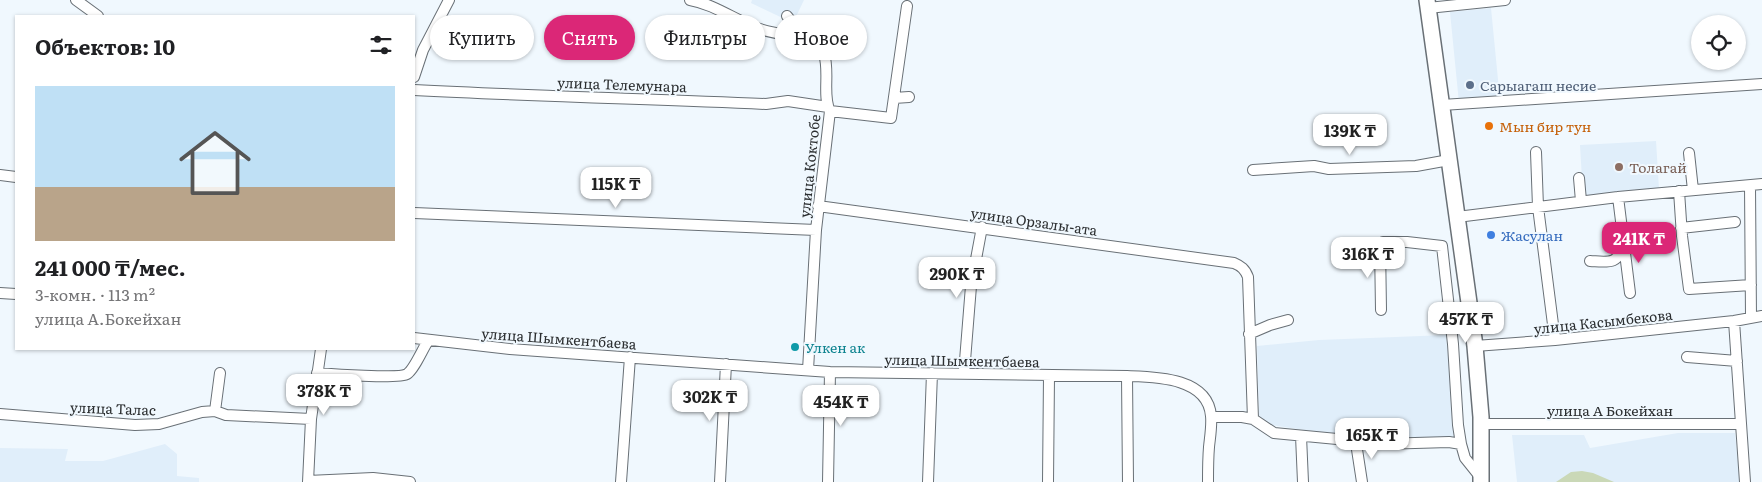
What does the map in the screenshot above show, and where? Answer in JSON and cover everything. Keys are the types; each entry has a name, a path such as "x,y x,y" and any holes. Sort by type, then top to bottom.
{"highway":[{"path":"1428,4 1475,346 1481,424 1481,480"}],"street":[{"path":"76,0 97,15"},
{"path":"415,74 423,50 449,0"},
{"name":"улица Коктобе","path":"690,0 722,11 760,29 775,32"},
{"path":"1428,4 1505,0"},
{"path":"907,6 894,98 909,97"},
{"name":"улица Коктобе","path":"808,370 816,230 829,109 825,60"},
{"path":"1442,105 1762,84"},
{"name":"улица Телемунара","path":"415,90 766,104 788,101 891,118 894,98"},
{"path":"1536,152 1538,206 1555,340"},
{"path":"1690,153 1693,190"},
{"path":"1252,170 1314,166 1329,169 1416,166 1450,160"},
{"path":"0,175 15,177"},
{"path":"1579,178 1581,201"},
{"path":"1458,217 1581,201 1762,184"},
{"path":"1750,186 1751,317"},
{"path":"1679,191 1681,228 1689,289 1751,285"},
{"path":"1618,197 1630,293"},
{"name":"улица Орзалы-ата","path":"818,206 1234,263 1244,269 1248,277 1249,334"},
{"path":"415,213 816,230"},
{"path":"1681,228 1735,222"},
{"path":"964,374 971,286 982,227"},
{"path":"1590,261 1616,260 1620,255 1623,239"},
{"path":"1381,310 1380,245 1383,242 1407,242 1442,246 1453,339 1458,425 1461,444 1465,458 1481,480"},
{"path":"0,292 15,294"},
{"name":"улица Касымбекова","path":"1475,346 1555,340 1734,321 1762,316"},
{"path":"1253,419 1249,334 1288,320"},
{"path":"1734,321 1744,482"},
{"name":"улица Шымкентбаева","path":"415,338 510,349 830,372 1127,376 1166,379 1191,387 1204,397 1211,417"},
{"path":"317,373 404,375 411,371 428,341"},
{"path":"321,350 311,419 308,481 373,478 410,482"},
{"path":"621,482 630,357"},
{"path":"1687,357 1737,361"},
{"path":"720,482 726,364"},
{"path":"828,482 830,372"},
{"path":"928,482 932,372"},
{"path":"215,411 220,373"},
{"path":"1048,482 1049,376"},
{"path":"1127,376 1128,482"},
{"name":"улица Талас","path":"0,414 135,425 159,424 202,412 215,411 226,415 311,419"},
{"path":"1208,482 1211,417 1242,417 1253,419 1274,433 1337,439 1356,443 1449,442 1461,444"},
{"name":"улица А Бокейхан","path":"1481,424 1740,424"},
{"path":"1301,436 1302,482"},
{"path":"1356,443 1362,482"}],"shaded area":[{"path":"752,0 804,0 797,15 776,15 751,3"},
{"name":"Сарыагаш несие","path":"1491,8 1500,100 1459,103 1450,12"},
{"name":"Толагай","path":"1656,141 1659,189 1583,197 1580,145"},
{"path":"1446,335 1456,437 1355,438 1265,424 1259,415 1257,346 1319,340"},
{"path":"1678,433 1735,433 1740,482 1517,482 1512,435 1584,435 1590,448"},
{"path":"165,444 177,454 177,476 199,478 199,482 0,482 0,448 68,449 65,461 103,461"}],"green space":[{"path":"1571,472 1593,473 1614,482 1556,482"}],"place":[{"name":"Сарыагаш несие","path":"1470,85"},
{"name":"Мын бир тун","path":"1489,126"},
{"name":"Толагай","path":"1619,167"},
{"name":"Жасулан","path":"1491,235"},
{"name":"Улкен ак","path":"795,347"}]}
